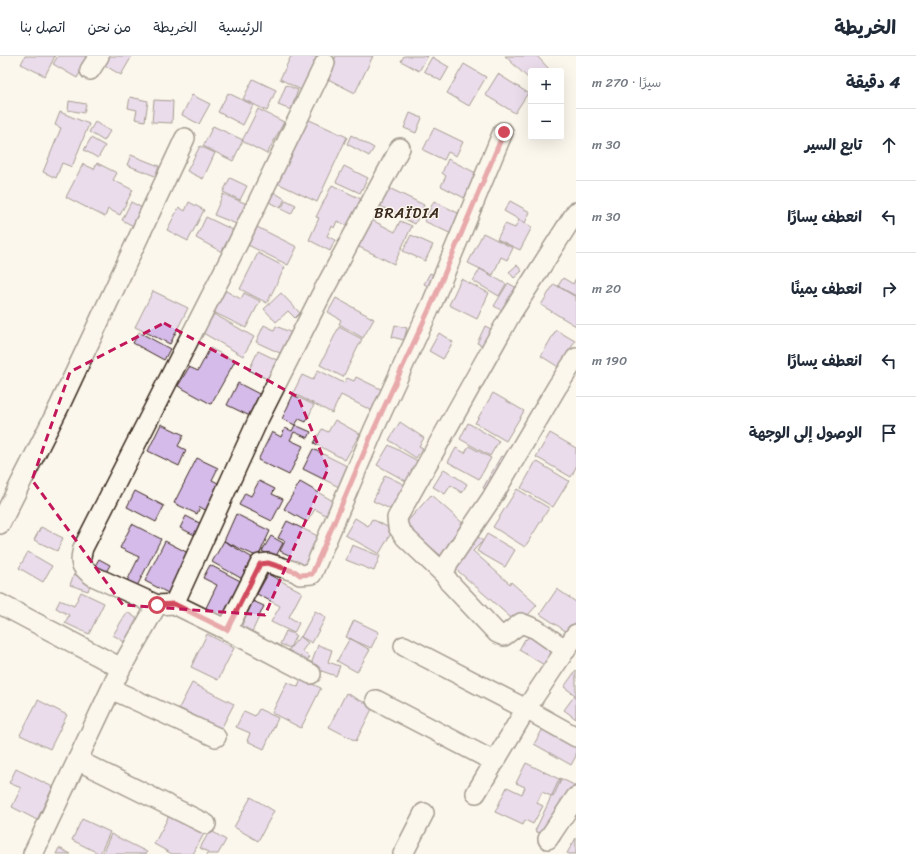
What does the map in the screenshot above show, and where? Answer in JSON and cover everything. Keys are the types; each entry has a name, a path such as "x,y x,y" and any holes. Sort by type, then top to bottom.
{"street":[{"path":"311,674 227,630 93,576 81,565 80,558 83,548 238,243 325,63"},
{"path":"227,630 260,564 268,563 296,572 300,575 312,574 374,429 433,301 504,132"},
{"path":"0,524 60,405 185,138"},
{"path":"33,854 121,668 165,604 320,297 400,148"},
{"path":"566,650 536,629 521,623 504,636 497,633 449,582 444,574 405,537 398,527 397,518 511,314 576,212"},
{"path":"444,574 448,563 491,499 557,387 576,358"},
{"path":"2,612 121,668"},
{"path":"476,793 526,709 576,634"},
{"path":"404,646 526,709 576,738"},
{"path":"111,689 216,737"},
{"path":"376,700 495,762"},
{"path":"77,760 206,824"},
{"path":"548,839 576,797"},
{"path":"403,854 424,813"}],"highlighted area":[{"path":"164,323 298,397 328,469 265,615 123,605 32,480 70,372"}],"building":[{"path":"25,56 55,56 45,76 21,64"},
{"path":"58,56 89,56 77,78 53,64"},
{"path":"102,56 132,56 121,75 99,62"},
{"path":"291,56 320,56 303,91 280,79"},
{"path":"336,56 373,56 355,93 326,78"},
{"path":"404,56 428,56 419,71 401,61"},
{"path":"505,56 537,56 548,68 528,68 528,78"},
{"path":"432,57 449,67 441,81 424,71"},
{"path":"464,64 486,77 469,106 447,93"},
{"path":"498,74 528,93 515,113 485,95"},
{"path":"253,79 276,90 267,111 243,99"},
{"path":"286,85 298,90 291,110 278,105"},
{"path":"228,93 253,105 243,125 218,112"},
{"path":"192,95 210,104 199,124 182,115"},
{"path":"130,97 148,101 145,121 135,119 137,110 128,108"},
{"path":"154,100 173,101 172,123 152,122"},
{"path":"69,101 86,104 84,113 68,110"},
{"path":"258,109 284,122 267,154 242,141"},
{"path":"60,112 89,124 72,167 62,163 56,178 43,172 61,128 55,125"},
{"path":"410,113 422,118 416,133 404,128"},
{"path":"305,118 347,137 317,202 275,182"},
{"path":"95,122 110,131 104,141 89,132"},
{"path":"213,126 243,140 233,161 203,146"},
{"path":"434,128 463,142 456,156 448,152 444,160 423,150"},
{"path":"351,135 374,148 369,156 347,144"},
{"path":"91,138 105,146 98,158 84,150"},
{"path":"200,146 215,153 203,179 187,171"},
{"path":"131,155 159,166 155,176 127,165"},
{"path":"448,159 486,178 474,203 441,186 446,176 442,173"},
{"path":"97,163 117,173 113,180 133,190 120,215 108,209 105,217 66,197 83,164 94,169"},
{"path":"344,166 368,178 360,193 336,182"},
{"path":"230,178 247,186 240,200 223,192"},
{"path":"332,185 365,201 352,228 337,221 334,228 332,226 327,236 335,240 330,251 309,240 319,218 316,217"},
{"path":"387,187 424,205 415,224 378,205"},
{"path":"272,191 285,199 280,208 267,201"},
{"path":"223,194 247,204 239,225 214,215"},
{"path":"286,200 296,205 291,214 281,209"},
{"path":"434,201 468,218 458,237 424,221"},
{"path":"510,201 530,212 525,223 504,211"},
{"path":"131,202 148,211 139,229 122,220"},
{"path":"189,202 204,210 188,241 167,230 179,207 185,211"},
{"path":"206,217 233,230 222,252 196,238"},
{"path":"370,219 395,232 400,221 412,226 394,264 357,246"},
{"path":"519,220 532,227 520,250 497,239 505,224 515,228"},
{"path":"257,227 297,247 288,265 248,245"},
{"path":"483,233 513,248 507,260 501,257 493,275 468,263"},
{"path":"411,235 433,245 425,261 403,251"},
{"path":"258,253 285,267 267,303 240,289"},
{"path":"517,265 522,271 514,278 509,272"},
{"path":"480,269 506,284 499,296 473,281"},
{"path":"430,273 444,280 438,291 424,284"},
{"path":"563,278 573,284 576,278 576,296 558,286"},
{"path":"461,279 489,293 477,319 449,305"},
{"path":"508,283 526,293 513,317 494,306"},
{"path":"554,284 576,297 576,326 541,305"},
{"path":"224,290 241,299 244,293 260,301 246,328 213,312"},
{"path":"153,291 188,308 170,344 135,327"},
{"path":"281,293 300,313 295,318 288,311 276,322 264,309"},
{"path":"336,298 374,319 363,338 339,324 341,320 328,312"},
{"path":"214,314 254,337 243,356 203,333"},
{"path":"264,325 274,330 276,326 292,333 282,354 256,342"},
{"path":"395,325 407,328 404,340 392,337"},
{"path":"485,326 503,335 494,351 477,343"},
{"path":"339,327 362,339 343,377 320,365"},
{"path":"556,330 575,341 560,368 541,356"},
{"path":"139,332 170,349 164,360 133,343"},
{"path":"439,333 453,342 443,359 429,351"},
{"path":"210,348 235,361 211,404 178,386 189,367 198,371"},
{"path":"258,351 281,362 272,381 249,370"},
{"path":"318,370 344,383 347,378 354,381 356,377 391,394 386,418 341,395 332,413 293,393 302,375 313,380"},
{"path":"238,383 267,398 256,419 227,405"},
{"path":"493,393 524,411 506,441 475,423"},
{"path":"293,395 314,405 306,422 299,419 295,425 282,419"},
{"path":"335,420 360,434 345,460 314,443 322,429 328,432"},
{"path":"400,422 424,438 419,446 423,448 416,458 389,440"},
{"path":"468,423 499,441 490,456 460,439"},
{"path":"161,424 184,435 178,446 186,450 179,466 148,451"},
{"path":"295,425 311,432 308,438 294,432 290,440 303,446 289,475 258,460 272,432 281,437 285,428 292,431"},
{"path":"550,433 576,448 576,467 571,477 536,457"},
{"path":"389,445 425,465 413,485 377,465"},
{"path":"469,446 491,458 479,479 448,462 456,448 465,453"},
{"path":"313,449 359,472 349,492 303,469"},
{"path":"501,456 521,467 503,500 483,488"},
{"path":"197,458 218,468 212,480 222,485 209,512 200,507 197,514 174,503"},
{"path":"536,461 569,481 553,507 521,488"},
{"path":"444,469 467,484 462,493 451,485 445,494 433,487"},
{"path":"385,475 417,491 405,516 373,501"},
{"path":"259,481 275,489 272,494 283,499 272,521 239,505 245,493 251,496"},
{"path":"300,482 340,505 332,519 315,509 307,522 284,509"},
{"path":"517,489 549,508 525,547 493,527"},
{"path":"135,491 164,506 156,522 127,507"},
{"path":"431,495 483,541 473,551 510,584 511,582 537,605 519,625 405,524"},
{"path":"236,514 270,531 258,557 224,541"},
{"path":"186,516 209,528 203,539 180,528"},
{"path":"355,518 368,526 372,519 393,530 379,554 345,535"},
{"path":"287,521 326,540 310,573 288,562 291,556 280,551 285,541 278,538"},
{"path":"132,524 161,539 134,592 124,587 139,557 120,548"},
{"path":"41,527 63,538 57,551 34,540"},
{"path":"487,534 515,550 505,567 477,551"},
{"path":"271,536 283,543 275,558 262,551"},
{"path":"165,541 194,556 174,596 145,581"},
{"path":"224,541 258,561 246,581 212,562"},
{"path":"352,545 380,556 374,571 346,560"},
{"path":"28,552 52,566 43,582 19,568"},
{"path":"99,559 110,565 104,576 93,569"},
{"path":"210,565 248,585 227,626 203,614 217,585 203,578"},
{"path":"74,574 92,580 88,591 70,585"},
{"path":"268,574 302,592 289,617 299,623 294,633 271,622 280,606 257,594"},
{"path":"557,589 576,602 576,638 540,614"},
{"path":"81,592 104,603 89,634 65,623 69,615 56,608 60,600 74,606"},
{"path":"253,601 264,606 252,632 241,627"},
{"path":"315,611 326,617 312,643 301,637"},
{"path":"127,612 144,623 131,646 113,635"},
{"path":"354,620 379,632 371,648 346,637"},
{"path":"286,631 296,635 290,648 280,644"},
{"path":"532,631 563,648 551,669 519,650 525,639 526,640"},
{"path":"207,634 234,648 218,680 191,667"},
{"path":"300,636 308,643 302,651 310,657 303,665 287,652"},
{"path":"350,638 370,650 357,672 337,661"},
{"path":"318,645 332,650 328,662 340,666 336,676 310,667"},
{"path":"576,670 576,719 564,710 575,695 564,687"},
{"path":"301,679 321,688 301,728 272,713 287,682 298,687"},
{"path":"192,683 234,704 221,729 179,708"},
{"path":"346,693 373,707 356,741 329,727"},
{"path":"38,700 67,715 50,749 20,735"},
{"path":"259,709 278,718 264,749 247,741 250,733 236,727 244,711 255,716"},
{"path":"544,727 576,736 576,756 571,765 534,744"},
{"path":"526,763 561,780 553,797 542,792 537,803 543,806 533,824 525,820 523,825 495,812 507,787 522,794 525,787 516,783"},
{"path":"16,769 53,787 37,820 12,807 21,788 9,783"},
{"path":"560,778 576,786 576,808 559,842 535,831"},
{"path":"251,797 274,811 258,841 234,827"},
{"path":"171,812 206,830 193,854 172,854 154,844"},
{"path":"82,819 110,832 100,854 72,840"},
{"path":"210,830 226,840 218,854 206,854 208,852 200,848"},
{"path":"111,834 147,852 146,854 107,854 103,852"},
{"path":"576,838 576,854 567,853"},
{"path":"59,848 71,854 56,854"}],"district":[{"name":"BRAÏDIA","path":"407,213"}],"route":[{"path":"157,605 174,604 227,630 260,564 268,563 296,572 300,575 312,574 374,429 433,301 504,132"}]}
